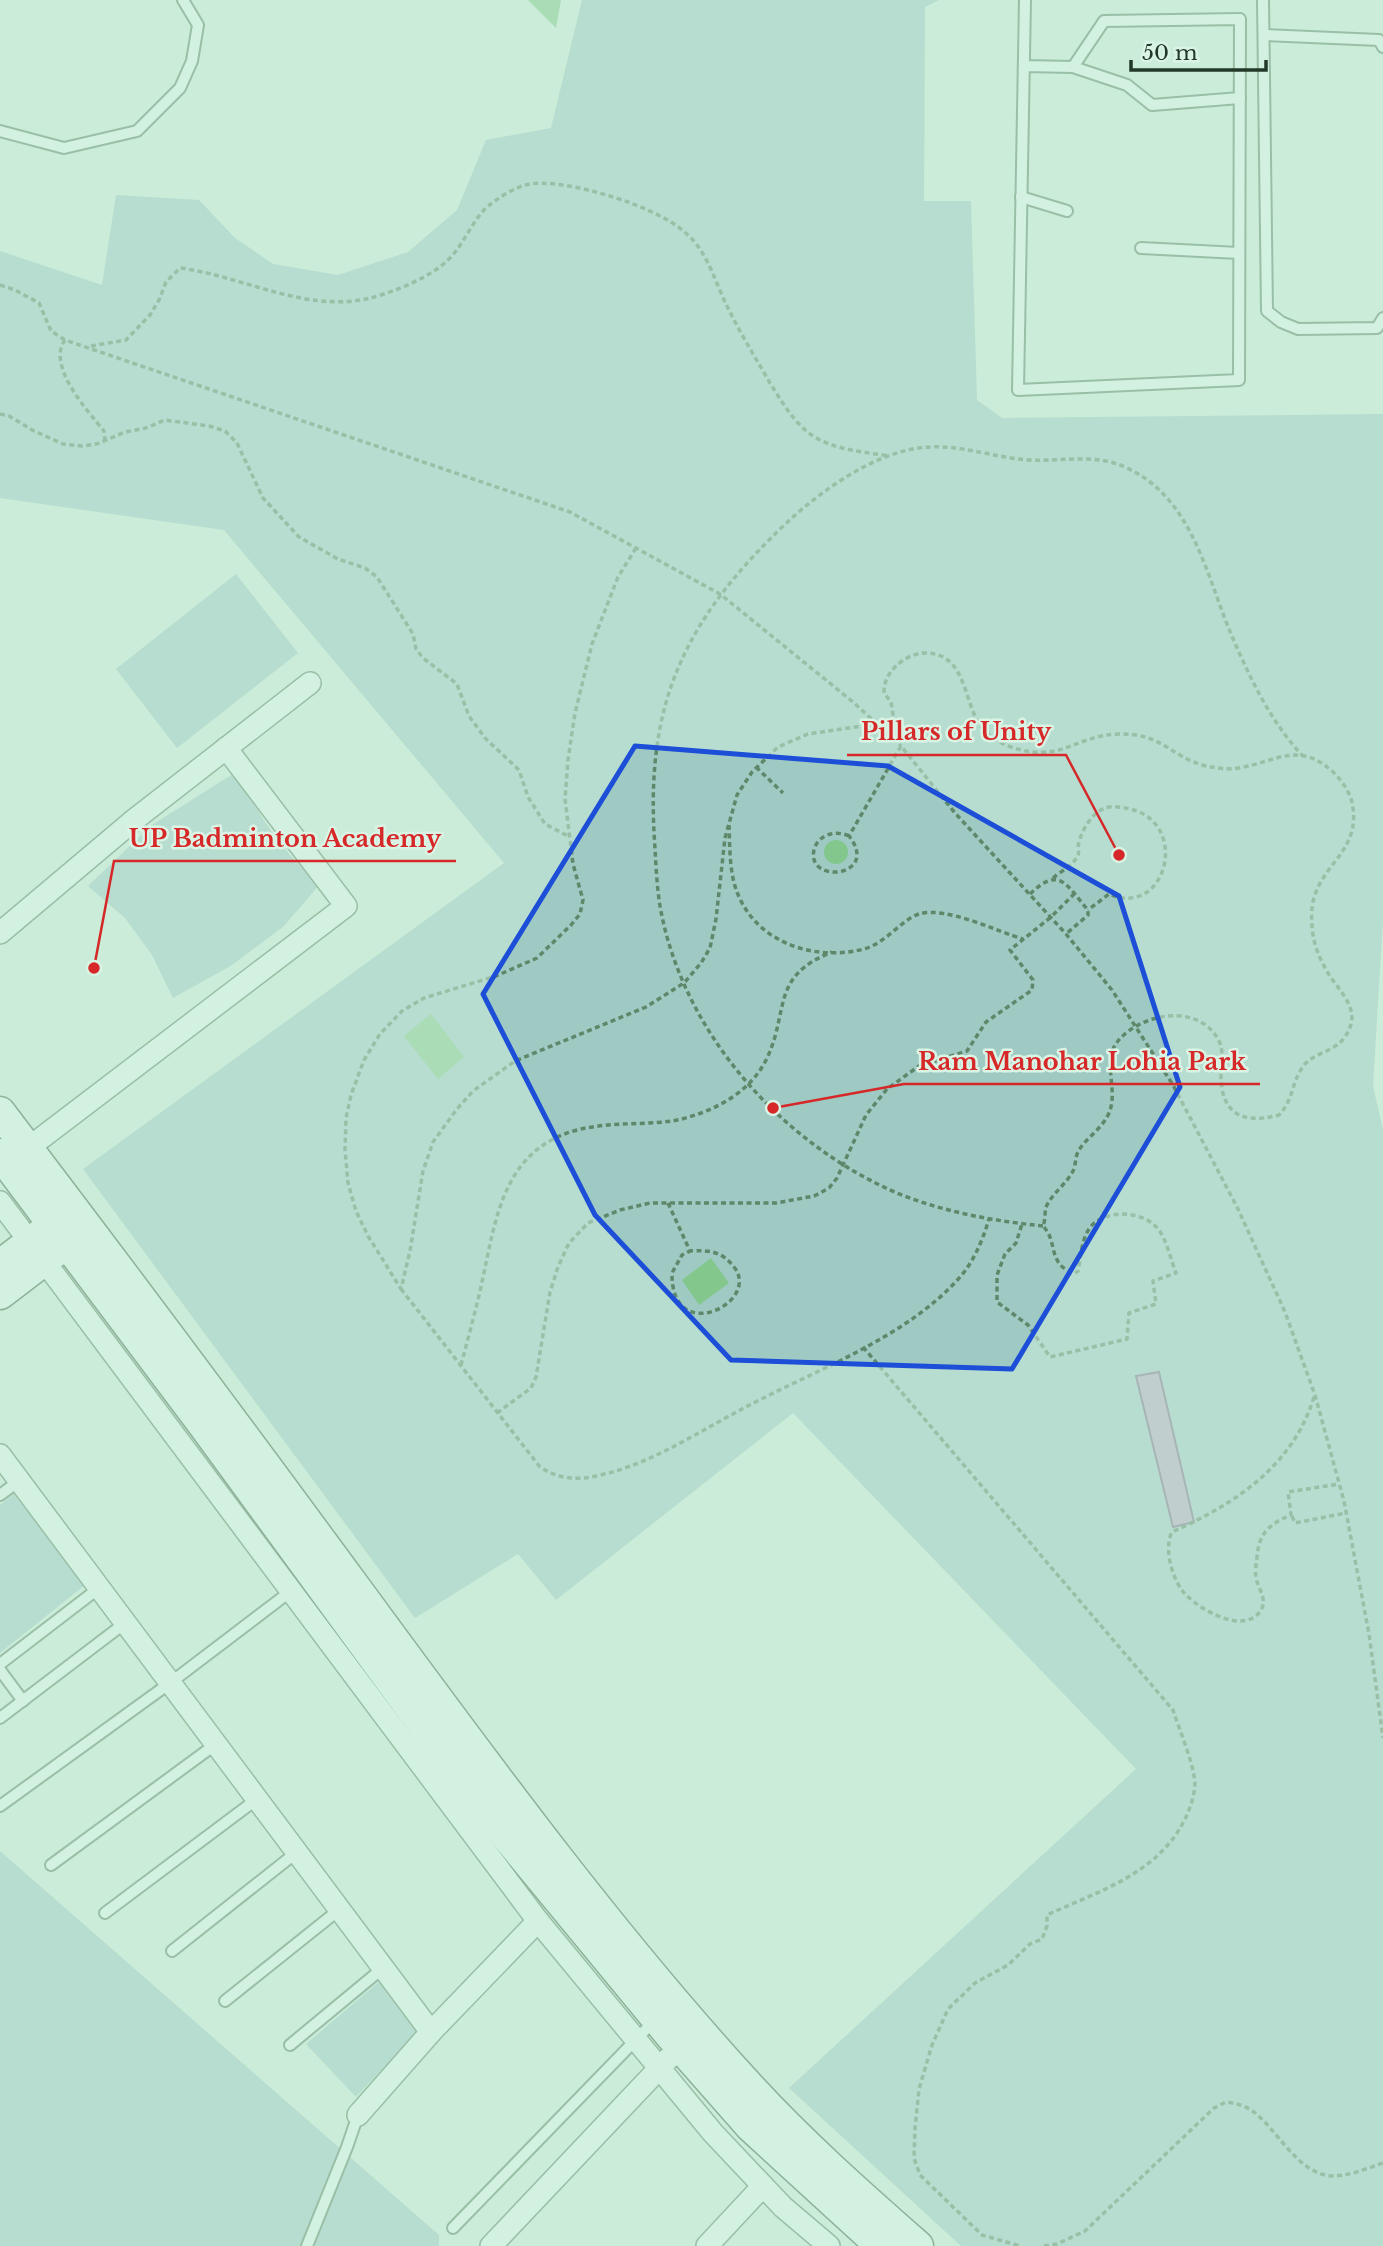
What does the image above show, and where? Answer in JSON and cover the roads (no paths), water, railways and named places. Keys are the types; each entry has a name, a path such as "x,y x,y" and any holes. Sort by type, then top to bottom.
{"street":[{"path":"0,933 134,820 310,682"},
{"path":"14,1151 346,906 226,748"},
{"path":"0,1112 14,1151 55,1238 291,1591 538,1921 713,2133 783,2207 829,2246"},
{"path":"0,1202 55,1238 506,1792 665,2009 849,2185 918,2246"},
{"path":"0,1265 55,1238"},
{"path":"0,1294 55,1238"},
{"path":"0,1455 431,2032"},
{"path":"358,2115 431,2032 538,1921"},
{"path":"665,2009 680,2046 751,2127 881,2246"},
{"path":"491,2246 680,2046"},
{"path":"707,2246 762,2186"}],"lane":[{"path":"0,131 64,148 137,131 180,88 192,61 198,25 183,0"},
{"path":"1025,0 1018,390 1239,380 1240,19 1104,21 1073,67"},
{"path":"1264,0 1267,311 1281,322 1298,329 1377,328 1383,318"},
{"path":"1264,35 1379,40 1383,47"},
{"path":"1024,66 1073,67 1127,85 1152,105 1240,97"},
{"path":"1021,197 1067,211"},
{"path":"1141,248 1239,253"},
{"path":"0,1495 19,1481"},
{"path":"0,1664 99,1588"},
{"path":"0,1806 291,1591"},
{"path":"0,1718 125,1623"},
{"path":"0,1670 23,1701"},
{"path":"51,1865 216,1744"},
{"path":"105,1913 257,1799"},
{"path":"172,1951 297,1852"},
{"path":"225,2001 340,1909"},
{"path":"290,2045 383,1968"},
{"path":"453,2228 665,2009"},
{"path":"307,2246 358,2115"}],"place":[{"name":"Pillars of Unity","path":"1119,855"},
{"name":"UP Badminton Academy","path":"94,968"},
{"name":"Ram Manohar Lohia Park","path":"773,1108"}]}
